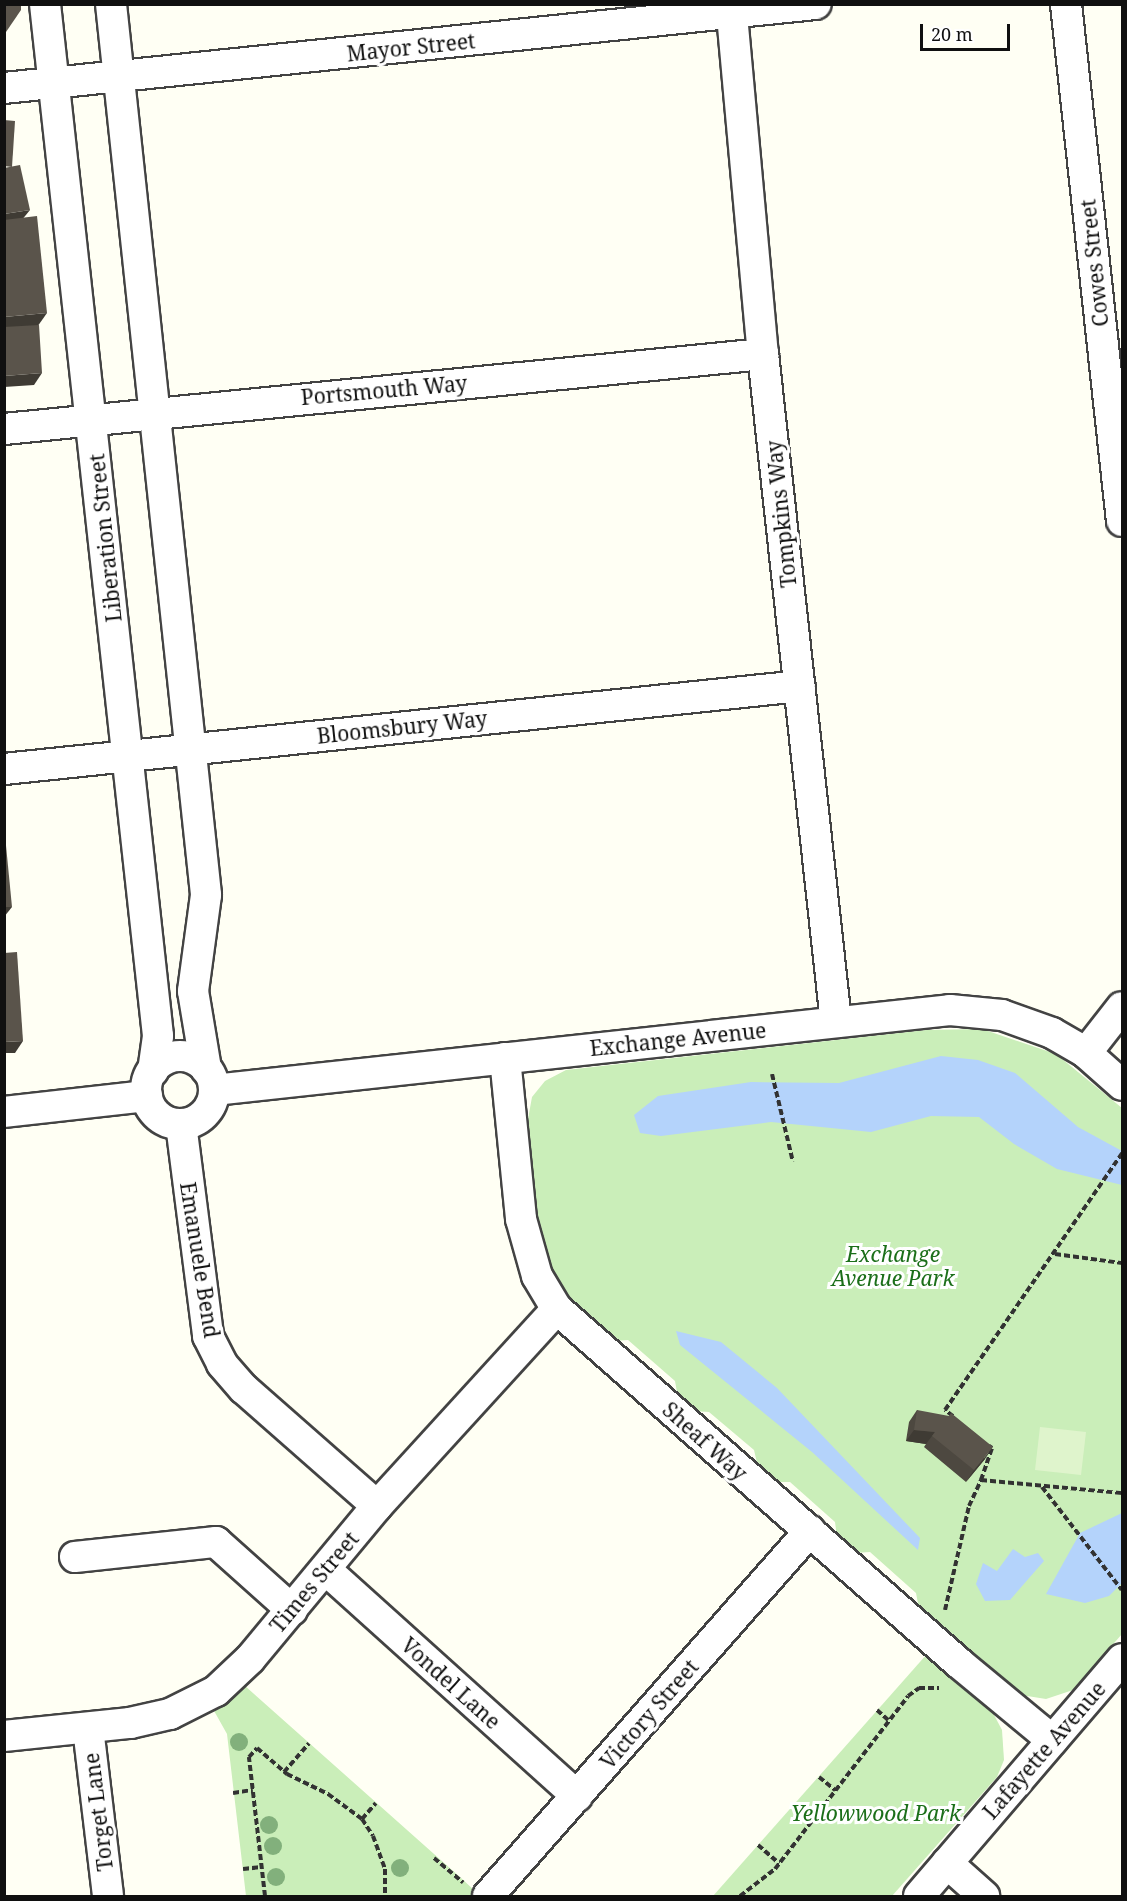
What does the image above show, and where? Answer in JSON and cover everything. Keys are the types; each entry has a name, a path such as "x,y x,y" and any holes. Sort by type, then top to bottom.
{"street":[{"name":"Liberation Street","path":"45,4 93,421 158,1036 150,1083"},
{"path":"111,4 206,895 193,991 210,1079 205,1114 181,1124 157,1115 150,1083"},
{"name":"Mayor Street","path":"4,88 732,9 816,4"},
{"name":"Cowes Street","path":"1066,4 1122,521"},
{"name":"Tompkins Way","path":"732,9 763,354 836,1022"},
{"name":"Portsmouth Way","path":"4,429 763,354"},
{"name":"Bloomsbury Way","path":"4,770 192,748 800,686"},
{"path":"1086,1053 1122,1007"},
{"name":"Exchange Avenue","path":"210,1079 505,1058 950,1010 981,1012 1026,1022 1086,1053 1122,1085"},
{"path":"4,1112 150,1083 176,1057 190,1058 210,1079"},
{"name":"Sheaf Way","path":"505,1058 521,1219 537,1276 557,1309 1052,1740"},
{"name":"Emanuele Bend","path":"181,1124 208,1336 222,1365 244,1389 377,1506"},
{"name":"Times Street","path":"4,1736 88,1728 170,1714 204,1700 250,1659 377,1506 557,1309"},
{"name":"Victory Street","path":"475,1890 577,1796 810,1531"},
{"path":"75,1557 216,1542 292,1610"},
{"name":"Vondel Lane","path":"326,1570 577,1796"},
{"name":"Lafayette Avenue","path":"919,1896 1122,1659"},
{"name":"Torget Lane","path":"88,1728 108,1896"},
{"path":"947,1863 984,1896"}],"path":[{"path":"772,1074 793,1162"},
{"path":"961,1423 945,1410 1055,1254 1122,1153"},
{"path":"1055,1254 1122,1263"},
{"path":"943,1617 969,1506 993,1448 985,1442"},
{"path":"981,1480 1122,1493"},
{"path":"1041,1486 1122,1590"},
{"path":"740,1896 779,1863 888,1720 919,1689 939,1688"},
{"path":"877,1710 888,1720"},
{"path":"284,1772 309,1743"},
{"path":"265,1896 249,1757 257,1748 284,1772 328,1794 362,1819 373,1836 386,1869 385,1896"},
{"path":"819,1777 835,1790"},
{"path":"233,1793 253,1790"},
{"path":"362,1819 376,1803"},
{"path":"758,1845 779,1863"},
{"path":"434,1858 475,1890"},
{"path":"243,1869 262,1867"}],"green space":[{"name":"Exchange Avenue Park","path":"982,1029 1056,1054 1122,1108 1122,1634 1073,1690 1046,1699 1021,1695 1005,1685 919,1609 916,1593 870,1552 854,1553 837,1537 835,1522 790,1482 773,1482 758,1467 754,1450 709,1412 693,1411 678,1398 675,1381 628,1340 613,1341 576,1308 546,1263 538,1219 528,1119 532,1097 545,1081 566,1070 926,1030"},
{"path":"1040,1427 1086,1432 1081,1475 1035,1470"},
{"name":"Yellowwood Park","path":"927,1654 993,1713 1002,1730 1004,1760 997,1777 892,1896 713,1896"},
{"path":"244,1685 475,1891 471,1896 246,1896 227,1734 213,1709"}],"water":[{"path":"941,1056 978,1060 1015,1073 1078,1127 1122,1151 1122,1185 1057,1169 1014,1144 979,1117 931,1116 871,1132 771,1122 661,1136 640,1133 634,1115 658,1096 751,1082 839,1083"},
{"path":"676,1331 721,1342 777,1388 920,1538 918,1550 812,1452 680,1345"},
{"path":"1122,1513 1122,1583 1109,1596 1085,1603 1046,1594 1080,1533"},
{"path":"1013,1549 1025,1557 1038,1553 1044,1561 1010,1600 985,1601 976,1584 983,1563 997,1571"}],"building":[{"path":"4,4 21,4 21,10 6,32 4,32"},
{"path":"4,120 15,121 12,167 4,166"},
{"path":"20,165 30,210 4,214 4,168"},
{"path":"37,216 47,313 4,317 4,220"},
{"path":"39,325 42,373 4,376 4,327"},
{"path":"4,825 12,907 4,907"},
{"path":"17,952 23,1041 4,1042 4,953"},
{"path":"917,1410 949,1416 951,1413 993,1447 974,1470 932,1436 935,1432 914,1430"}]}
